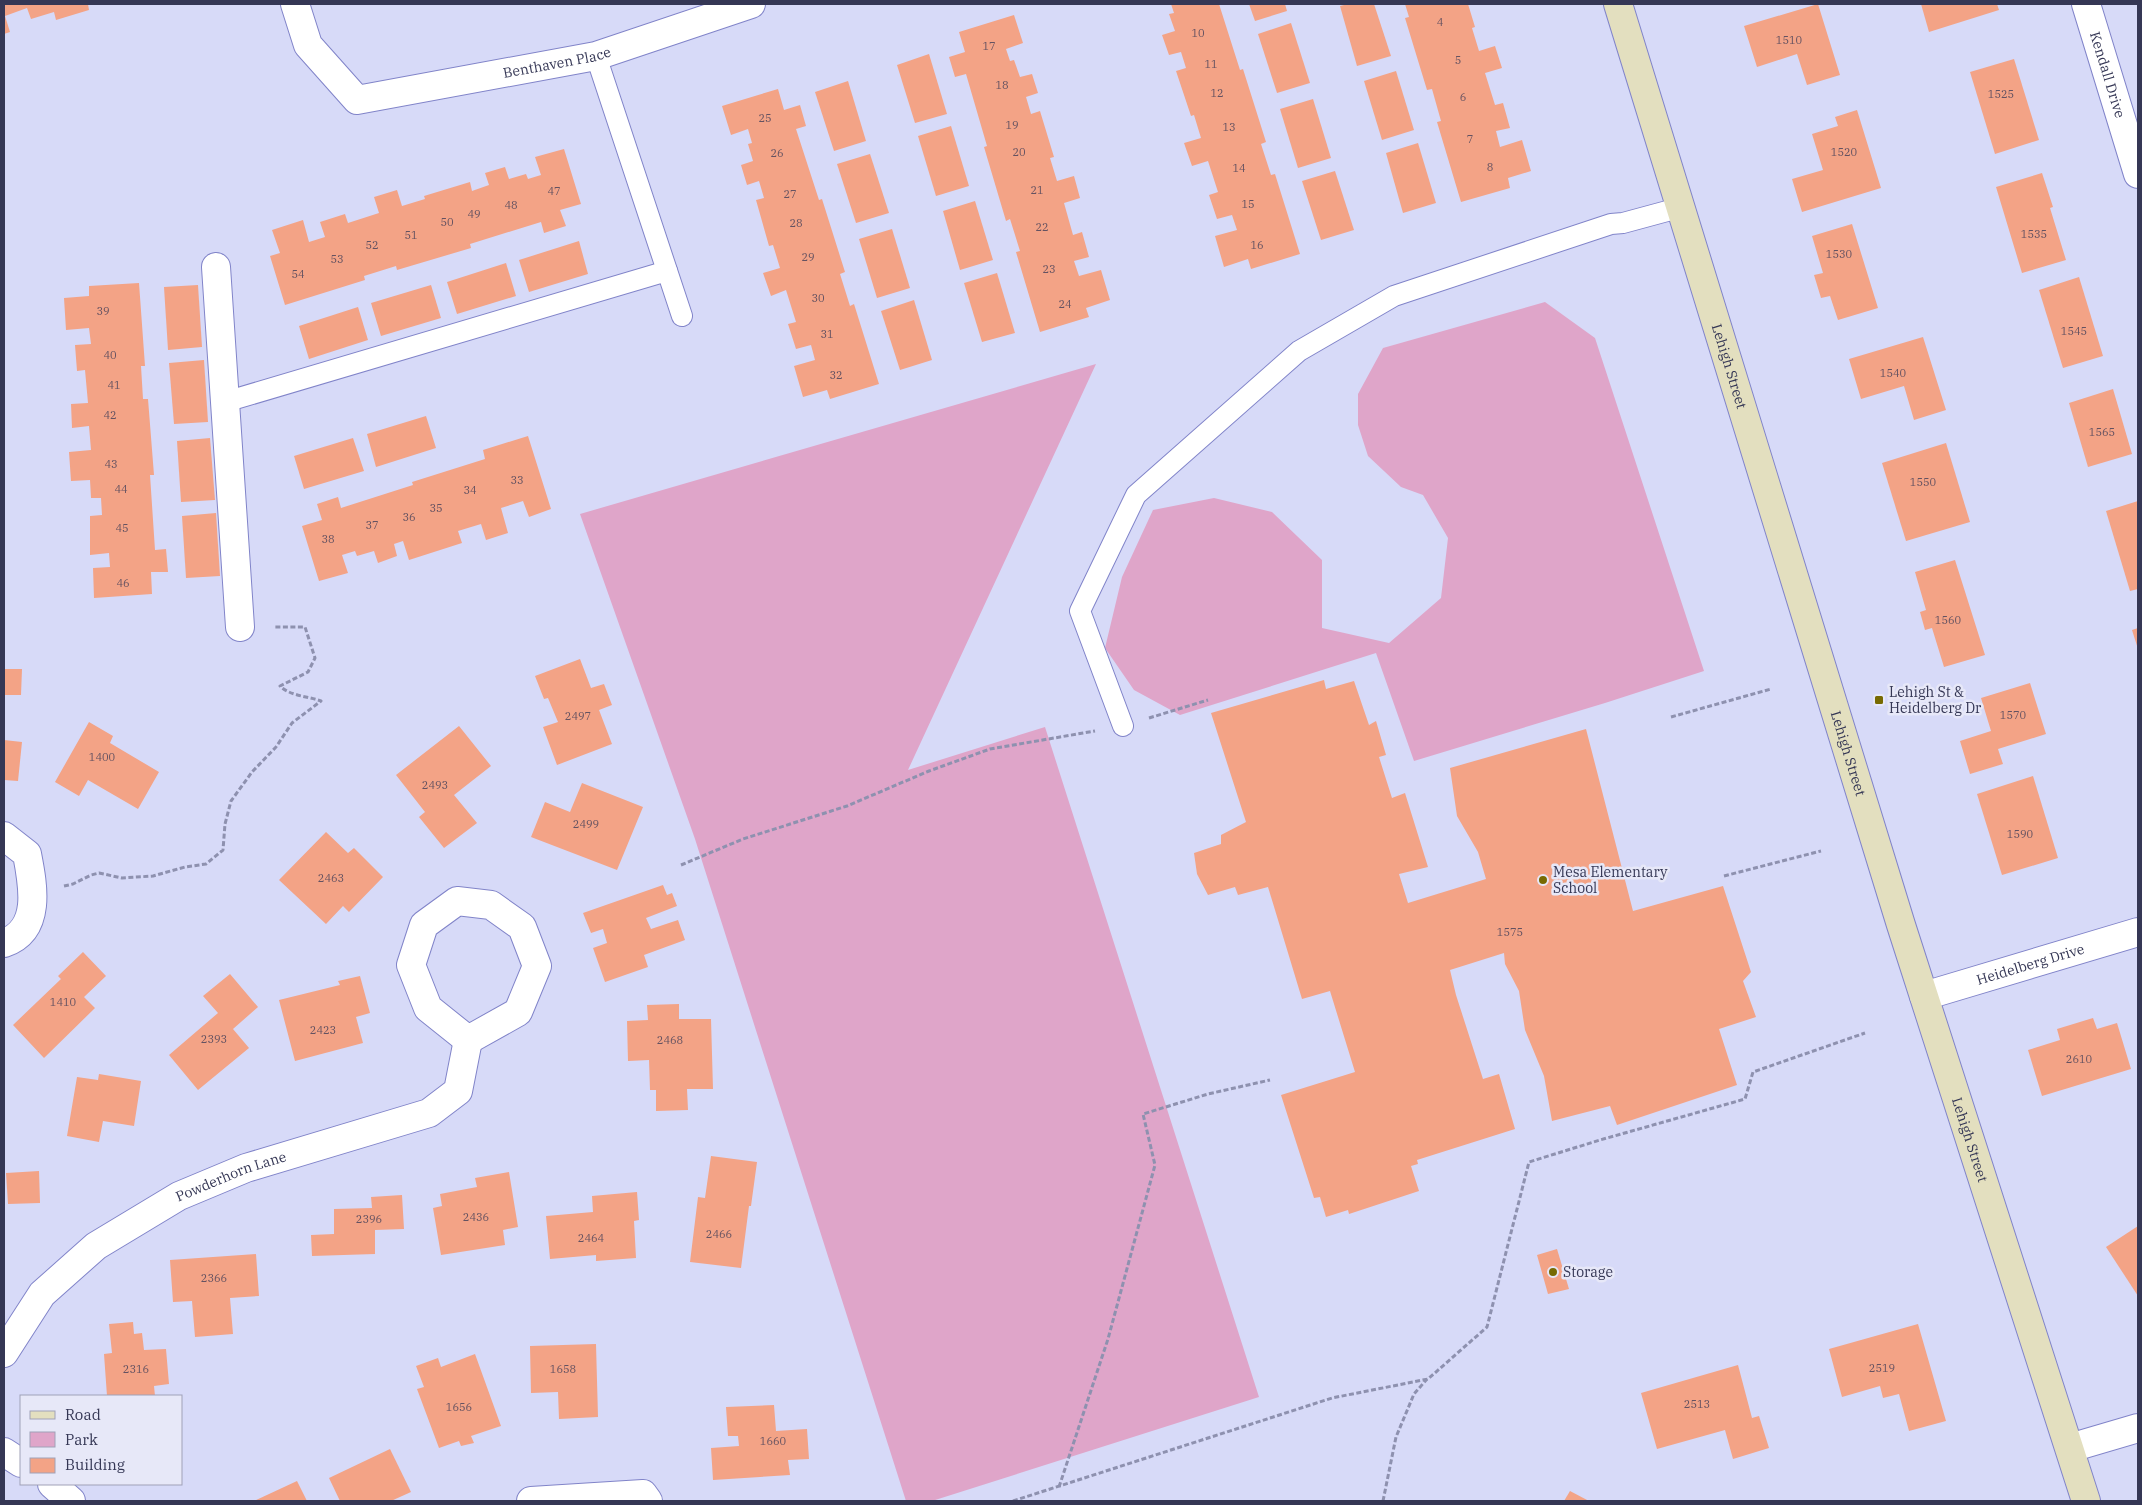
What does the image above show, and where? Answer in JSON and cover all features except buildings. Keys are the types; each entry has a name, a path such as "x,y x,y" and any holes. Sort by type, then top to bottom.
{"street":[{"name":"Benthaven Place","path":"295,4 308,45 357,100 596,56 752,4"},
{"name":"Lehigh Street","path":"1618,4 1924,996 2086,1501"},
{"name":"Kendall Drive","path":"2086,4 2138,174"},
{"path":"216,267 240,627"},
{"path":"4,836 27,854 34,892 30,919 13,940 4,943"},
{"path":"457,901 491,905 522,926 537,966 518,1012 468,1040 428,1008 411,966 424,924 457,901"},
{"name":"Heidelberg Drive","path":"1924,996 2138,932"},
{"name":"Powderhorn Lane","path":"4,1353 42,1294 96,1246 179,1196 246,1168 429,1113 458,1091 468,1040"},
{"path":"2070,1448 2138,1428"},
{"path":"4,1452 20,1462"},
{"path":"53,1485 72,1501"},
{"path":"531,1501 644,1494 648,1501"}],"lane":[{"path":"596,56 682,316"},
{"path":"1123,726 1080,611 1136,495 1300,351 1394,296 1611,224 1682,207"},
{"path":"225,402 667,271"}],"path":[{"path":"34,892 73,884 91,875 100,873 122,878 153,876 185,867 206,864 223,850 225,824 231,801 252,772 276,747 292,723 321,701 306,695 287,692 280,686 308,672 315,658 305,627 240,627"},
{"path":"1671,717 1771,690"},
{"path":"681,865 743,839 847,806 929,771 990,749 1123,726 1208,700"},
{"path":"1724,876 1821,851"},
{"path":"1383,1501 1396,1437 1414,1394 1428,1379 1488,1327 1530,1162 1600,1140 1745,1100 1752,1072 1865,1033"},
{"path":"1059,1487 1108,1339 1155,1165 1143,1114 1208,1094 1270,1080"},
{"path":"1013,1501 1332,1398 1428,1379"}],"green space":[{"path":"1545,302 1595,338 1704,671 1414,761 1376,653 1180,715 1134,690 1105,648 1122,577 1153,510 1214,498 1272,512 1322,560 1322,628 1389,643 1441,598 1448,538 1423,495 1401,487 1368,456 1358,425 1358,394 1383,348"},
{"path":"1096,364 908,770 1045,727 1259,1397 932,1501 906,1501 695,839 580,514"}],"place":[{"name":"Lehigh St & Heidelberg Dr","path":"1879,700"},
{"name":"Mesa Elementary School","path":"1543,880"},
{"name":"Storage","path":"1553,1272"}]}
